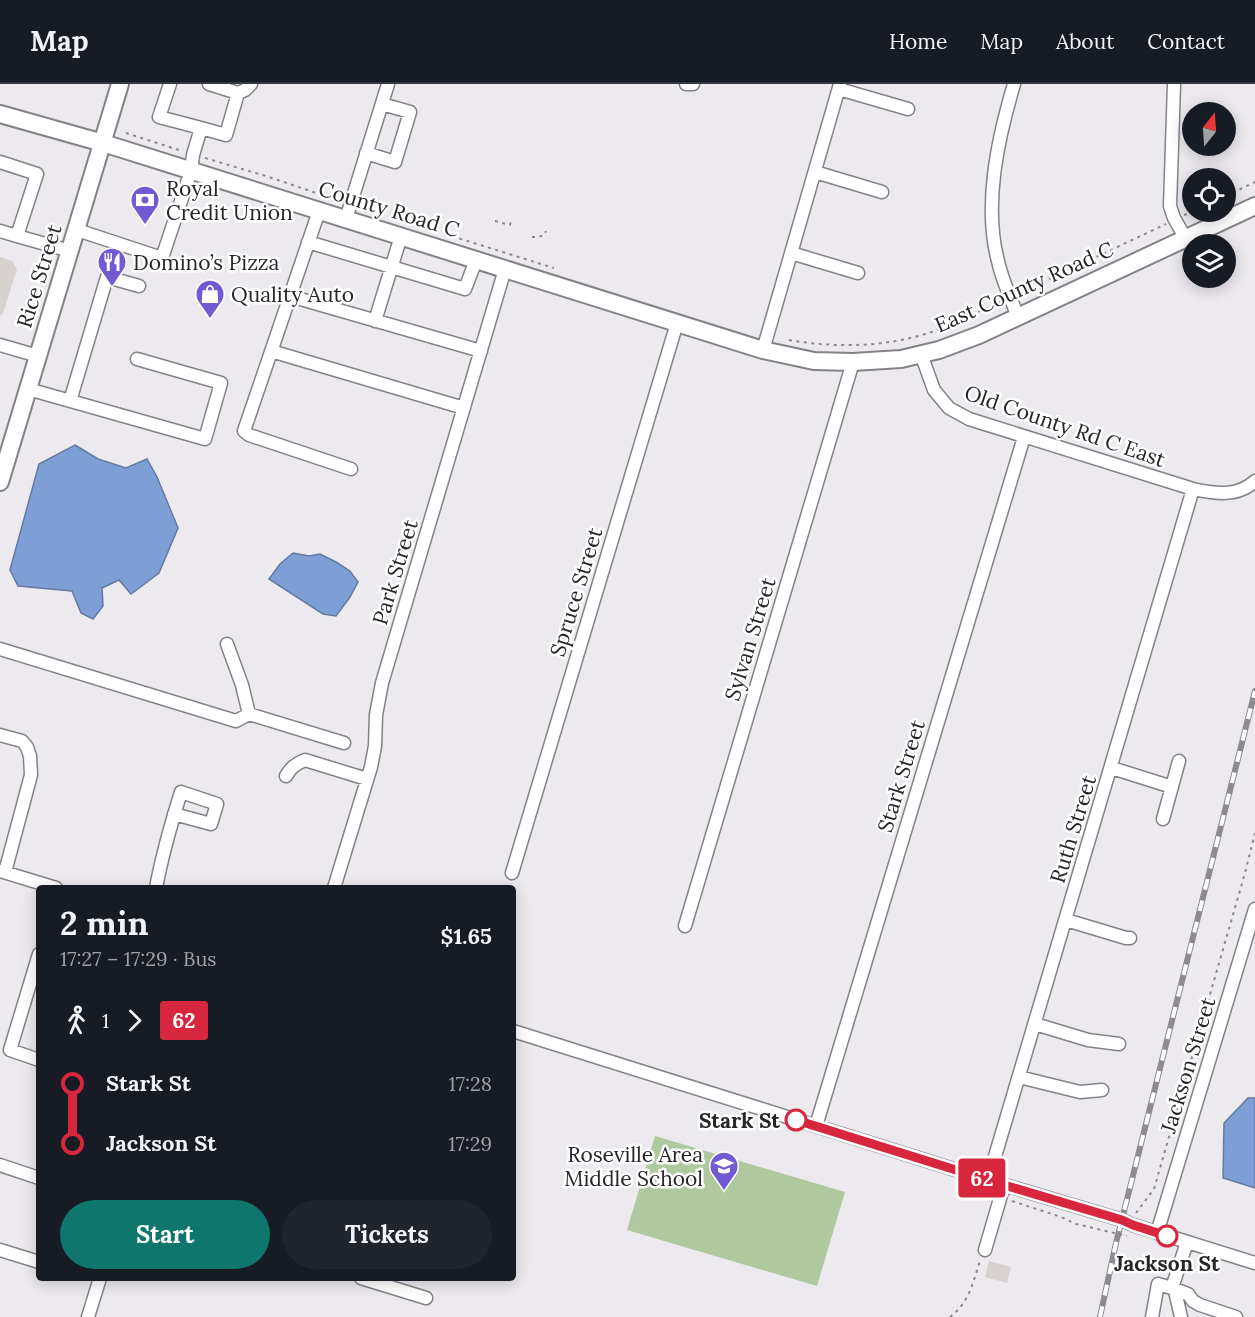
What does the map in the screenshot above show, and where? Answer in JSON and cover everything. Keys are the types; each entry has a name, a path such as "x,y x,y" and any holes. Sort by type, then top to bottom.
{"main road":[{"name":"Rice Street","path":"0,482 120,84"},
{"name":"County Road C","path":"0,114 103,143 192,163 323,204 346,219 763,350"},
{"name":"East County Road C","path":"1196,234 1255,206"},
{"name":"East County Road C","path":"763,350 814,361 853,362 901,359 939,350 979,335 1182,241"}],"street":[{"path":"170,84 159,117 226,135 238,93"},
{"path":"209,84 238,93 251,84"},
{"path":"346,219 388,84"},
{"path":"686,84 693,84"},
{"path":"1014,84 1000,140 994,180 992,224 998,261 1018,317"},
{"path":"1174,84 1170,206 1183,234"},
{"path":"763,350 839,87 908,109"},
{"path":"366,153 395,162 410,112 382,104"},
{"path":"76,230 162,258 201,128"},
{"path":"0,162 37,174 17,236"},
{"path":"815,172 882,192"},
{"path":"323,204 243,431 351,469"},
{"path":"0,231 70,251"},
{"path":"375,321 401,236"},
{"path":"308,242 465,289 476,260"},
{"path":"791,253 858,273"},
{"name":"Park Street","path":"335,885 375,746 376,715 382,683 505,269"},
{"path":"70,401 107,277 139,286"},
{"path":"290,296 481,351"},
{"name":"Spruce Street","path":"512,873 677,323"},
{"path":"0,345 38,356"},
{"path":"271,351 464,408"},
{"name":"Old County Rd C East","path":"921,354 934,390 949,408 969,419 1193,489 1227,494 1241,490 1255,481"},
{"path":"28,389 205,439 221,383 137,359"},
{"name":"Sylvan Street","path":"685,926 853,362"},
{"name":"Stark Street","path":"816,1126 1024,437"},
{"name":"Ruth Street","path":"988,1180 1193,489"},
{"path":"227,644 242,685 249,714"},
{"path":"0,649 236,721 249,714 344,743"},
{"path":"0,735 22,741 27,747 31,774 2,871 46,885"},
{"path":"286,776 290,768 309,760 367,779"},
{"path":"1163,819 1179,761"},
{"path":"1112,768 1172,787"},
{"path":"157,885 174,814"},
{"name":"Jackson Street","path":"1157,1233 1255,909"},
{"path":"1066,920 1130,938"},
{"path":"36,964 10,1050 36,1058"},
{"path":"1035,1024 1088,1040 1119,1044"},
{"path":"516,1032 1255,1263"},
{"path":"1019,1077 1080,1092 1102,1090"},
{"path":"0,1165 36,1177"},
{"path":"985,1250 1004,1185"},
{"path":"1172,1288 1187,1242"},
{"path":"0,1250 36,1261"},
{"path":"88,1317 97,1281"},
{"path":"371,1281 426,1298"},
{"path":"1152,1317 1158,1284 1188,1294 1200,1305 1236,1317"},
{"path":"1172,1288 1175,1291 1181,1317"}],"path":[{"path":"126,133 192,163 266,176 323,204"},
{"path":"1236,191 1255,182"},
{"path":"495,221 510,225 511,221"},
{"path":"1017,294 1166,224"},
{"path":"532,237 544,235 546,231"},
{"path":"782,339 836,346 906,339 943,328 1002,301"},
{"path":"1001,1198 1076,1224 1129,1237 1136,1214 1154,1189 1255,833"},
{"path":"950,1317 964,1304 985,1250"}],"green space":[{"path":"655,1136 845,1192 817,1286 627,1230"}],"water":[{"path":"75,445 98,459 126,468 147,459 178,528 159,573 131,594 119,580 102,588 103,606 93,619 81,613 72,591 18,586 10,570 39,464"},
{"path":"293,553 309,556 320,554 350,571 358,582 336,616 323,614 269,579 280,564"},
{"path":"1248,1098 1255,1098 1255,1188 1223,1178 1224,1123"}],"building":[{"path":"0,257 12,261 17,269 2,316 0,315"},
{"path":"989,1261 1011,1267 1007,1283 985,1277"}],"railway":[{"path":"1100,1317 1116,1243 1255,691"}],"bus line":[{"name":"62","path":"796,1120 1122,1220 1167,1236"}],"place":[{"name":"Royal Credit Union","path":"145,226"},
{"name":"Domino’s Pizza","path":"112,288"},
{"name":"Quality Auto","path":"210,320"},
{"name":"Stark St","path":"796,1120"},
{"name":"Roseville Area Middle School","path":"724,1192"},
{"name":"Jackson St","path":"1167,1236"}]}
